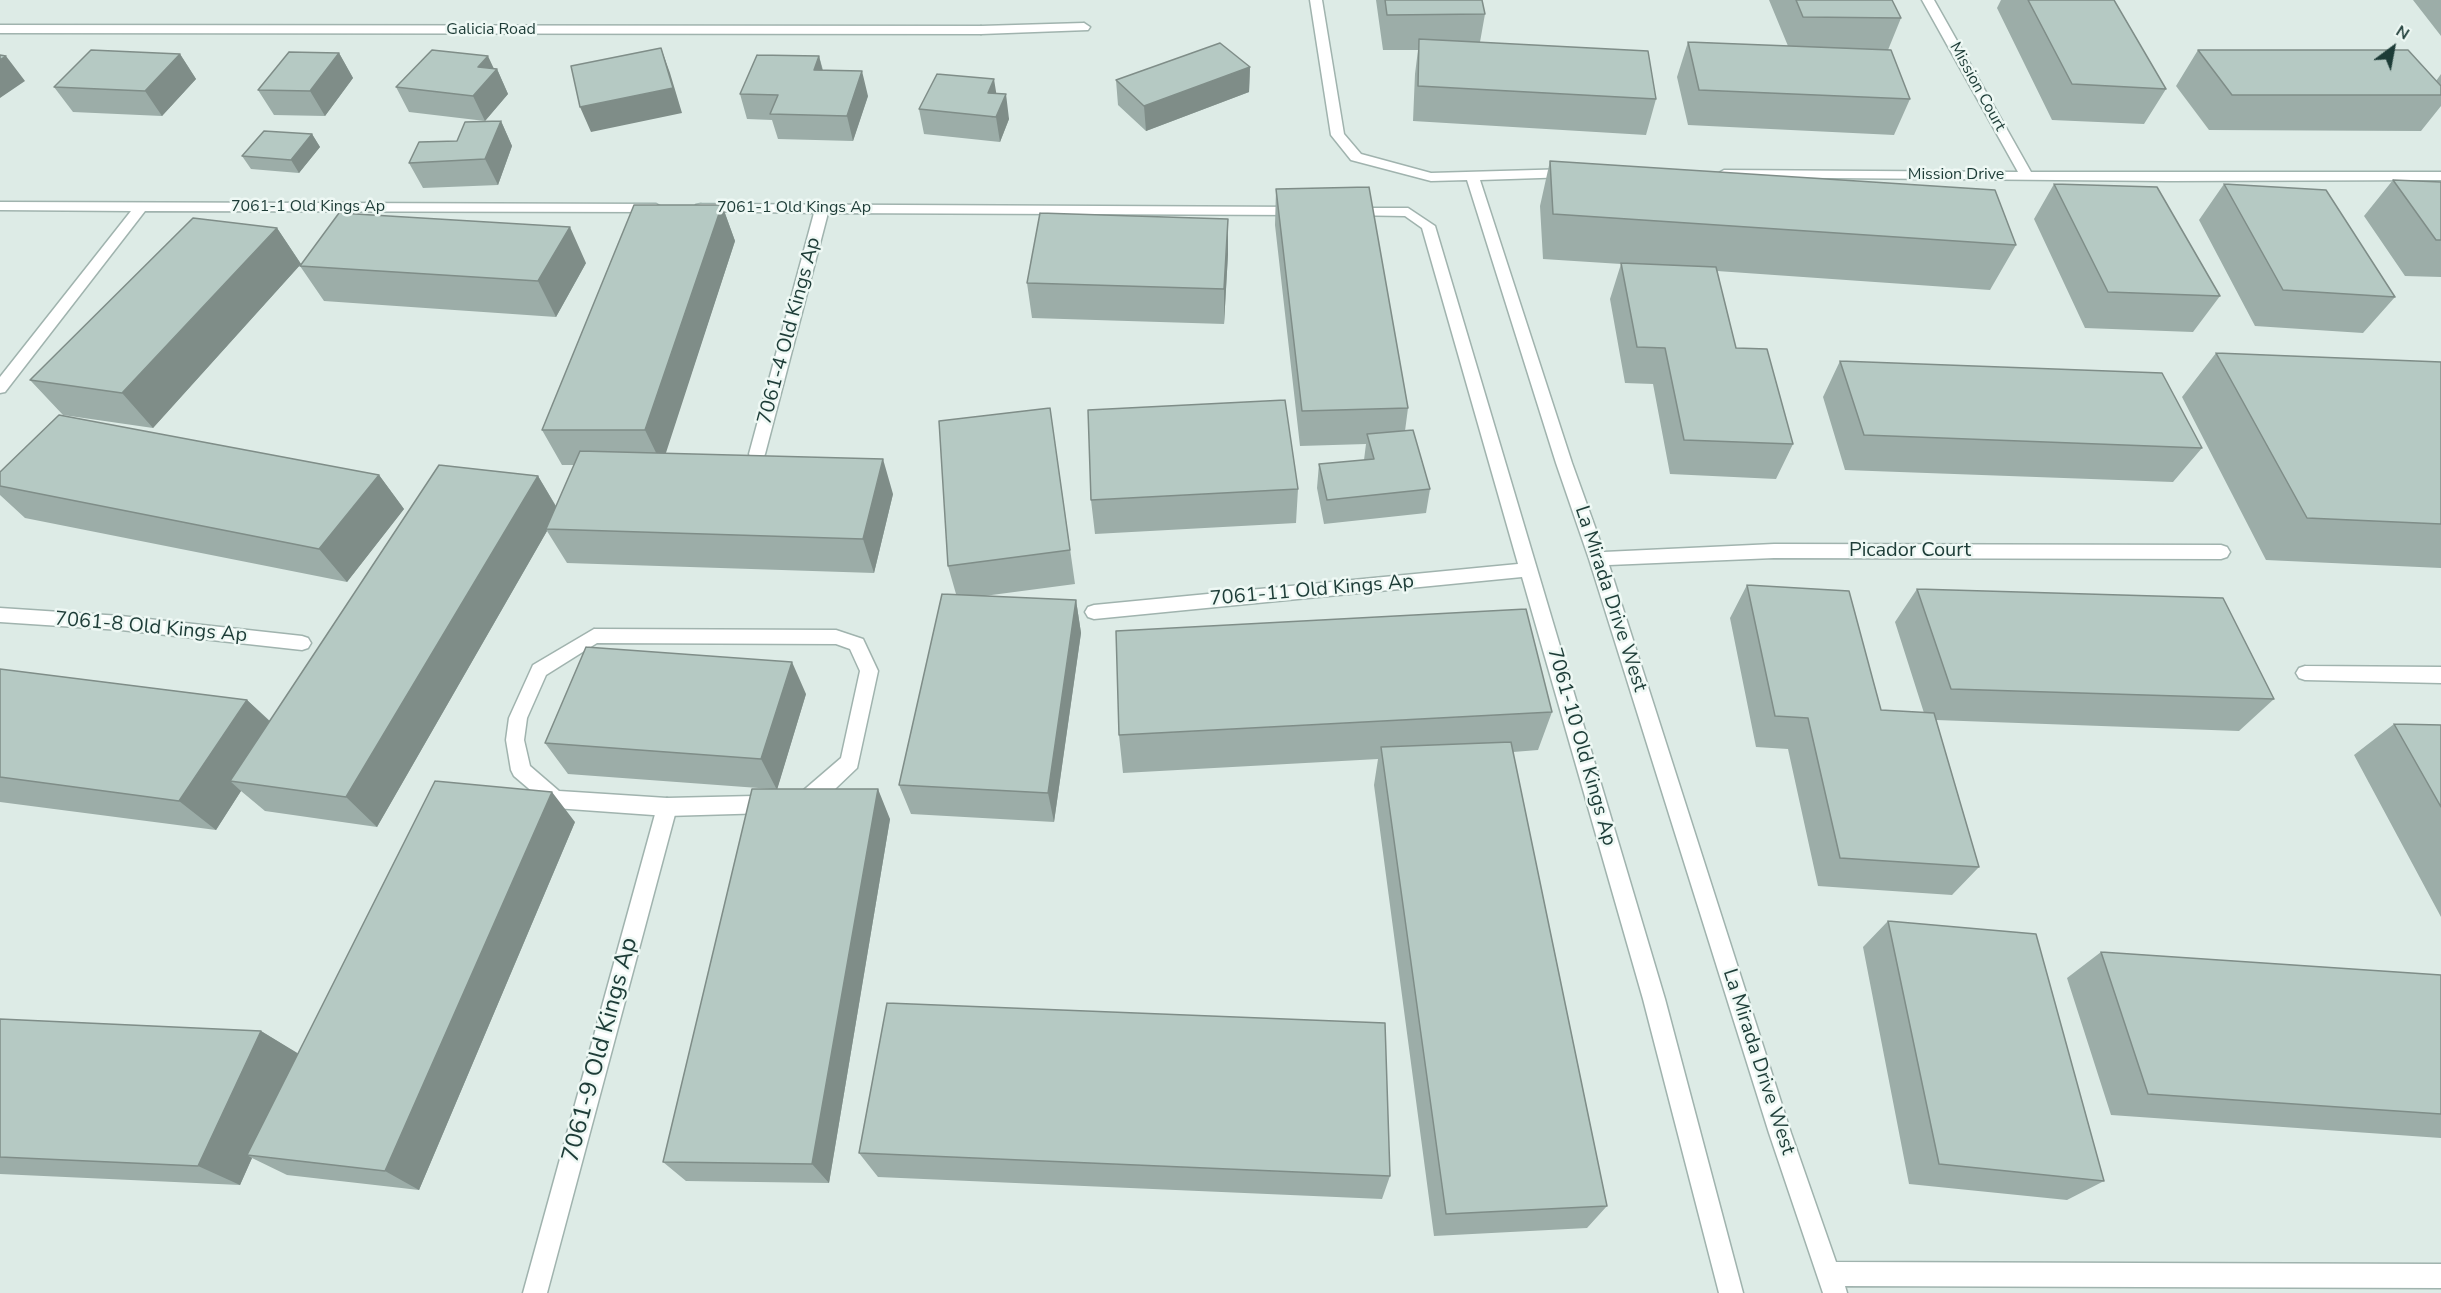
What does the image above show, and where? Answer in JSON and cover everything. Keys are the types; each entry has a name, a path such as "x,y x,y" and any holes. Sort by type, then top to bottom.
{"street":[{"path":"1316,0 1338,135 1356,157 1431,177 1587,173"},
{"name":"Mission Court","path":"1928,0 2026,175"},
{"name":"Galicia Road","path":"0,29 981,30 1084,27"},
{"name":"Mission Drive","path":"1705,174 2441,176"},
{"name":"La Mirada Drive West","path":"1472,176 1564,463 1598,559 1780,1133 1832,1283"},
{"name":"7061-1 Old Kings Ap","path":"0,206 667,208"},
{"path":"0,388 141,207"},
{"name":"7061-1 Old Kings Ap","path":"691,208 1312,212"},
{"name":"7061-4 Old Kings Ap","path":"757,454 822,208"},
{"name":"7061-10 Old Kings Ap","path":"1336,212 1408,212 1428,226 1654,999 1731,1293"},
{"name":"Picador Court","path":"1598,559 1774,551 2221,552"},
{"name":"7061-11 Old Kings Ap","path":"1094,612 1530,570"},
{"name":"7061-8 Old Kings Ap","path":"0,615 122,623 302,643"},
{"path":"594,636 836,637 858,644 868,671 850,762 828,783 802,803 667,807 555,799 521,770 516,740 518,718 539,670 594,636"},
{"path":"2305,673 2441,675"},
{"name":"7061-9 Old Kings Ap","path":"535,1293 667,807"},
{"path":"1832,1283 2441,1276"}],"building":[{"path":"1385,0 1482,0 1485,14 1387,15"},
{"path":"1796,0 1892,0 1901,18 1803,17"},
{"path":"2028,0 2114,0 2166,89 2072,84"},
{"path":"1419,39 1648,51 1656,99 1418,86"},
{"path":"1688,42 1891,50 1910,99 1699,90"},
{"path":"1220,43 1250,67 1144,106 1116,80"},
{"path":"661,48 673,88 580,107 571,66"},
{"path":"91,50 180,54 145,91 54,87"},
{"path":"432,50 488,56 478,67 497,69 473,96 396,87"},
{"path":"2198,50 2408,50 2441,86 2441,95 2232,95"},
{"path":"289,52 339,53 310,91 258,90"},
{"path":"757,55 819,56 814,70 862,71 847,116 770,114 778,95 740,94"},
{"path":"937,74 994,79 988,93 1006,94 996,117 919,109"},
{"path":"501,121 485,159 409,163 419,142 457,141 465,122"},
{"path":"264,131 312,134 291,160 242,156"},
{"path":"1550,161 1995,190 2016,245 1553,214"},
{"path":"2393,180 2441,182 2441,240 2436,240"},
{"path":"2054,184 2157,187 2220,296 2108,292"},
{"path":"2224,184 2326,190 2395,297 2283,290"},
{"path":"1369,187 1408,408 1302,411 1276,189"},
{"path":"634,205 722,205 645,430 542,430"},
{"path":"339,213 570,227 538,281 300,266"},
{"path":"1040,213 1228,219 1224,289 1027,283"},
{"path":"193,218 277,228 122,393 30,380"},
{"path":"1621,263 1716,267 1736,348 1767,349 1793,444 1684,440 1665,348 1637,347"},
{"path":"2216,353 2441,362 2441,524 2307,518"},
{"path":"1840,361 2162,373 2202,448 1864,435"},
{"path":"1285,400 1298,489 1091,500 1088,410"},
{"path":"1050,408 1070,550 948,566 939,421"},
{"path":"59,415 379,475 319,549 0,486 0,472"},
{"path":"1413,430 1430,489 1327,500 1319,464 1374,459 1367,434"},
{"path":"580,451 883,459 863,539 546,529"},
{"path":"439,465 538,476 346,797 230,781"},
{"path":"1747,585 1849,591 1881,710 1934,713 1979,867 1840,858 1808,718 1775,716"},
{"path":"1917,589 2223,598 2274,699 1951,689"},
{"path":"942,594 1076,600 1048,793 899,785"},
{"path":"1526,609 1552,712 1119,735 1116,631"},
{"path":"586,647 792,662 761,759 545,743"},
{"path":"0,669 247,700 179,801 0,777"},
{"path":"2394,724 2441,725 2441,807"},
{"path":"1511,742 1607,1206 1446,1214 1381,747"},
{"path":"435,781 552,792 385,1171 247,1155"},
{"path":"752,789 878,789 812,1164 663,1162"},
{"path":"1888,921 2036,934 2104,1181 1939,1164"},
{"path":"2101,952 2441,975 2441,1114 2148,1094"},
{"path":"887,1003 1385,1023 1390,1176 859,1153"},
{"path":"0,1019 261,1031 198,1166 0,1157"}]}
